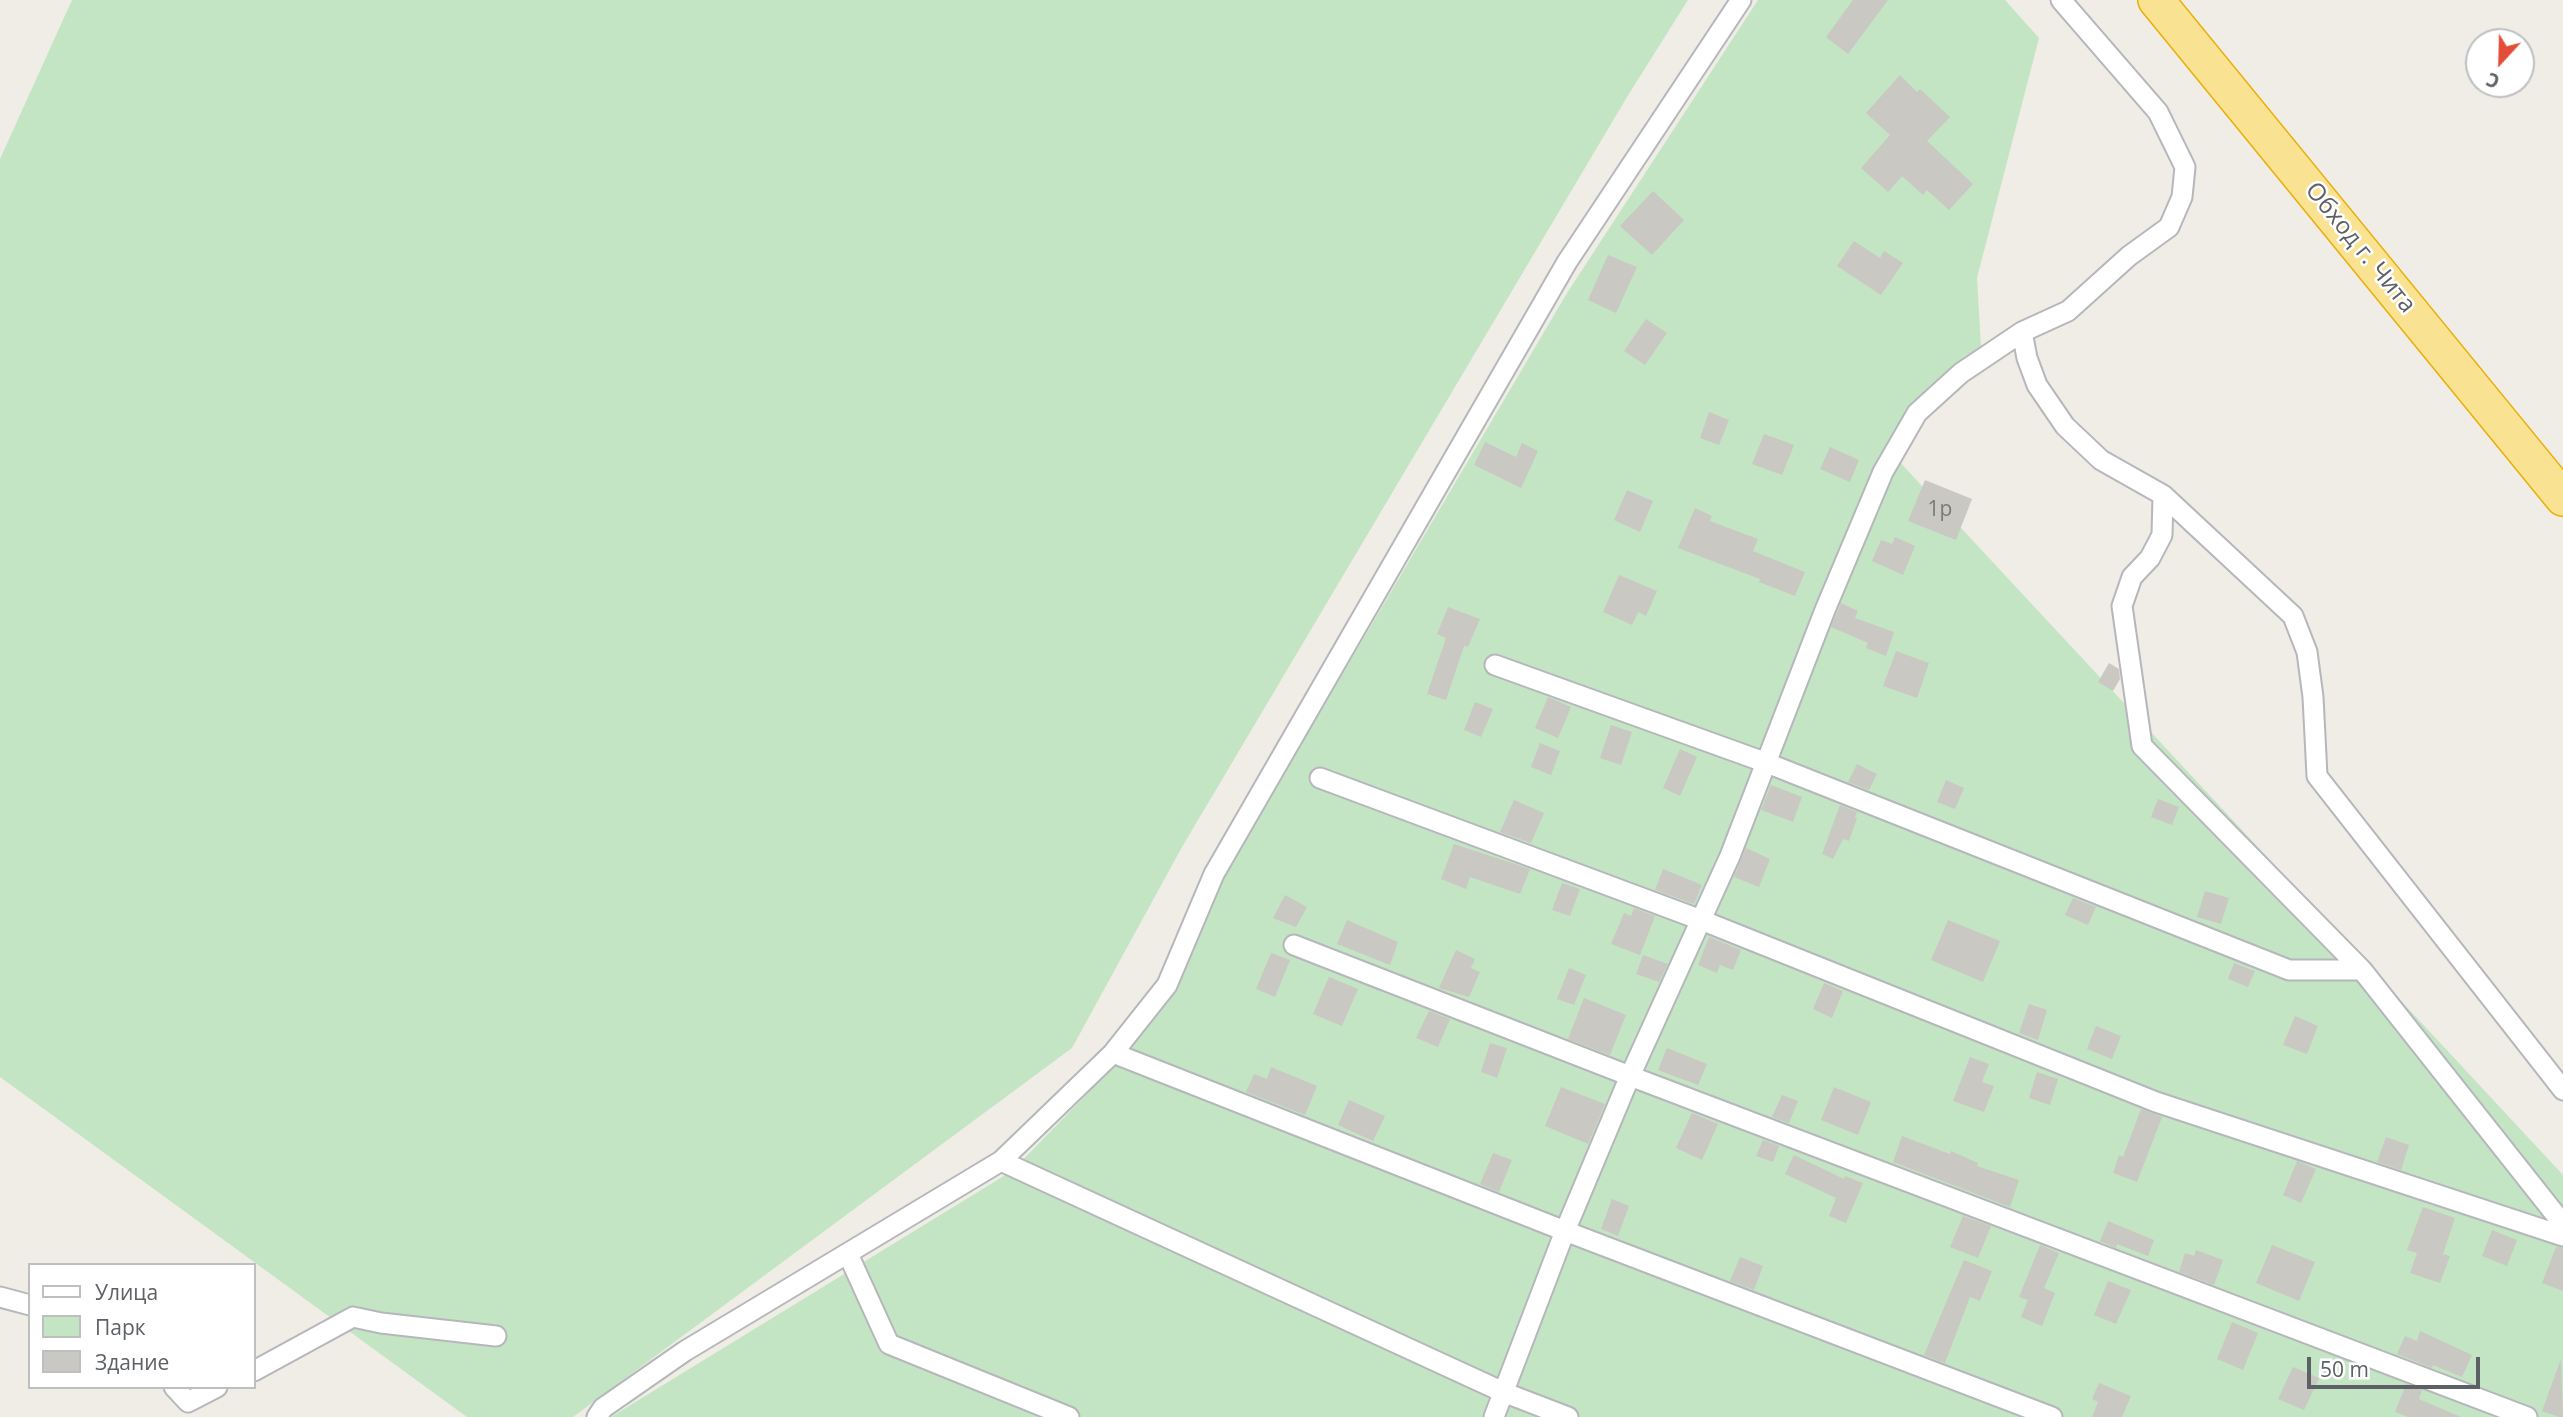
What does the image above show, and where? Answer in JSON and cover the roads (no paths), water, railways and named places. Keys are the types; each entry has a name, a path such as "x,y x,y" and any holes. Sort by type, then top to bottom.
{"highway":[{"name":"Обход г. Чита","path":"2156,0 2563,498"}],"street":[{"path":"607,1414 685,1351 1002,1161 1113,1053 1167,985 1214,874 1567,262 1741,0"},
{"path":"1494,1417 1565,1231 1630,1076 1701,920 1883,472 1917,413 1961,373 2022,332 2068,311 2129,256 2169,227 2182,197 2185,167 2158,112 2061,0"},
{"path":"2022,332 2027,358 2037,385 2066,426 2101,460 2163,495 2293,616 2307,652 2313,697 2317,776 2563,1090"},
{"path":"2163,495 2162,535 2150,558 2132,577 2122,606 2142,746 2362,970 2563,1224"},
{"path":"1495,665 1767,762 2289,970 2362,970"},
{"path":"1320,778 1701,920 2156,1102 2563,1236"},
{"path":"1294,945 1630,1076 2527,1417"},
{"path":"1113,1053 1565,1231 2052,1417"},
{"path":"1002,1161 1503,1392 1568,1417"},
{"path":"848,1254 889,1344 1069,1417"},
{"path":"0,1297 28,1304"},
{"path":"256,1370 353,1317 381,1323 496,1336"},
{"path":"175,1389 187,1409 213,1389"}]}
